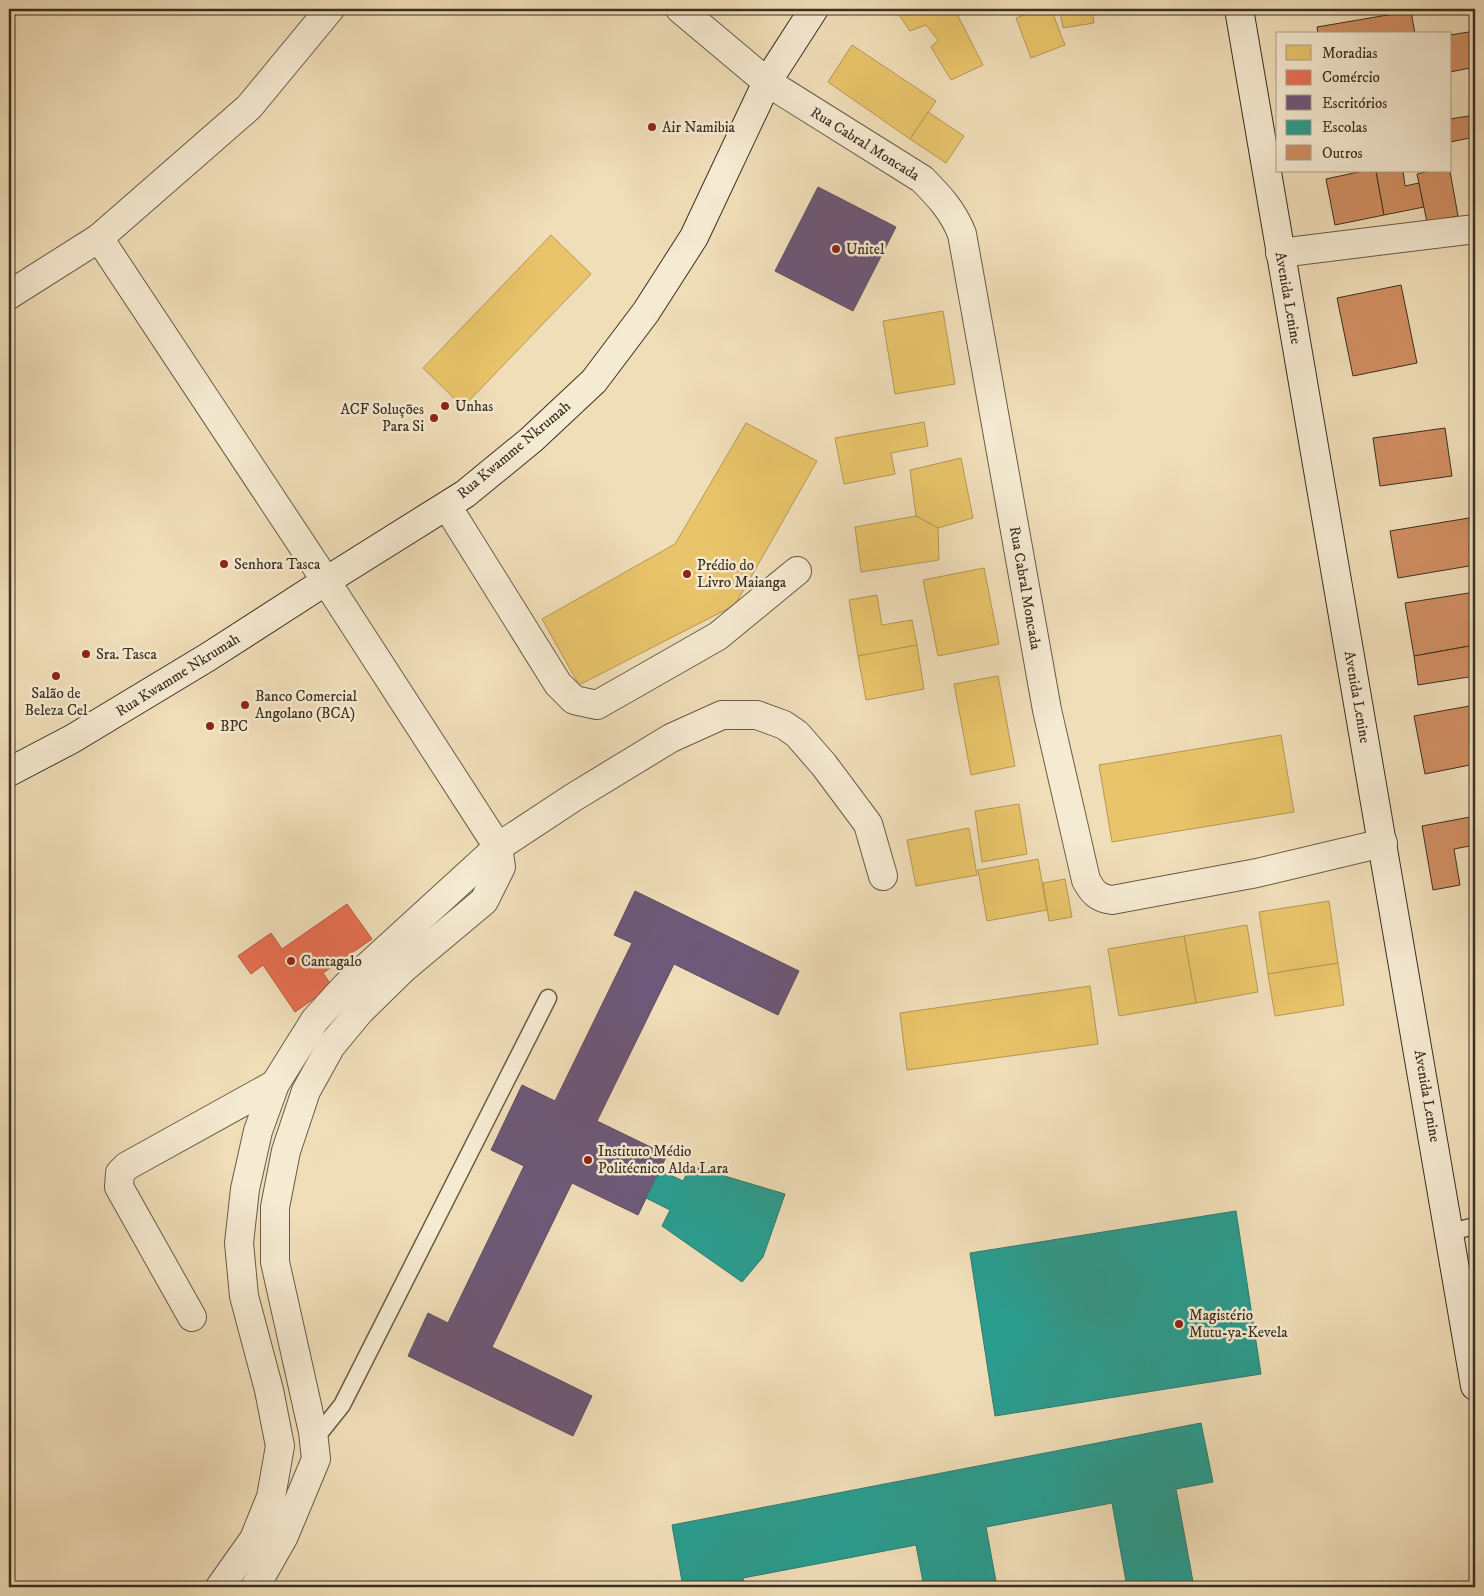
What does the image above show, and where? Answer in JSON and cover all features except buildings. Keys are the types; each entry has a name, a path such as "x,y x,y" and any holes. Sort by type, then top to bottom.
{"street":[{"path":"9,295 99,238 248,107 330,9"},
{"name":"Rua Cabral Moncada","path":"680,9 767,82 922,179 943,200 955,217 965,253 1047,710 1086,880 1093,892 1101,899 1112,900 1257,873 1383,843"},
{"name":"Rua Kwamme Nkrumah","path":"9,772 72,739 208,657 465,494 531,440 594,381 646,312 694,237 767,82 814,9"},
{"name":"Avenida Lenine","path":"1239,9 1383,843 1462,1229 1475,1386"},
{"path":"1280,253 1475,229"},
{"path":"99,238 326,581 498,847 501,867 484,901 404,968 360,1011 331,1046 306,1091 286,1151 275,1207 275,1262 314,1432 316,1459 284,1536 255,1587"},
{"path":"447,506 558,684 574,700 597,705 718,636 797,571"},
{"path":"220,1587 254,1539 271,1497 280,1446 269,1390 244,1296 239,1243 245,1189 258,1131 275,1084 315,1020 346,986 498,847 574,797 671,738 722,715 756,715 784,725 797,734 824,765 868,824 883,876"},
{"path":"192,1317 119,1187 120,1173 127,1166 275,1084"},
{"path":"258,1131 291,1137"},
{"path":"280,1446 314,1440"}],"lane":[{"path":"314,1440 342,1405 548,998"}],"place":[{"name":"Air Namibia","path":"652,127"},
{"name":"Unitel","path":"836,249"},
{"name":"Unhas","path":"445,406"},
{"name":"ACF Soluções Para Si","path":"434,418"},
{"name":"Senhora Tasca","path":"224,564"},
{"name":"Prédio do Livro Maianga","path":"687,574"},
{"name":"Sra. Tasca","path":"86,654"},
{"name":"Salão de Beleza Cel","path":"56,676"},
{"name":"Banco Comercial Angolano (BCA)","path":"245,705"},
{"name":"BPC","path":"210,726"},
{"name":"Cantagalo","path":"291,961"},
{"name":"Instituto Médio Politécnico Alda Lara","path":"588,1160"},
{"name":"Magistério Mutu-ya-Kevela","path":"1179,1324"}]}
